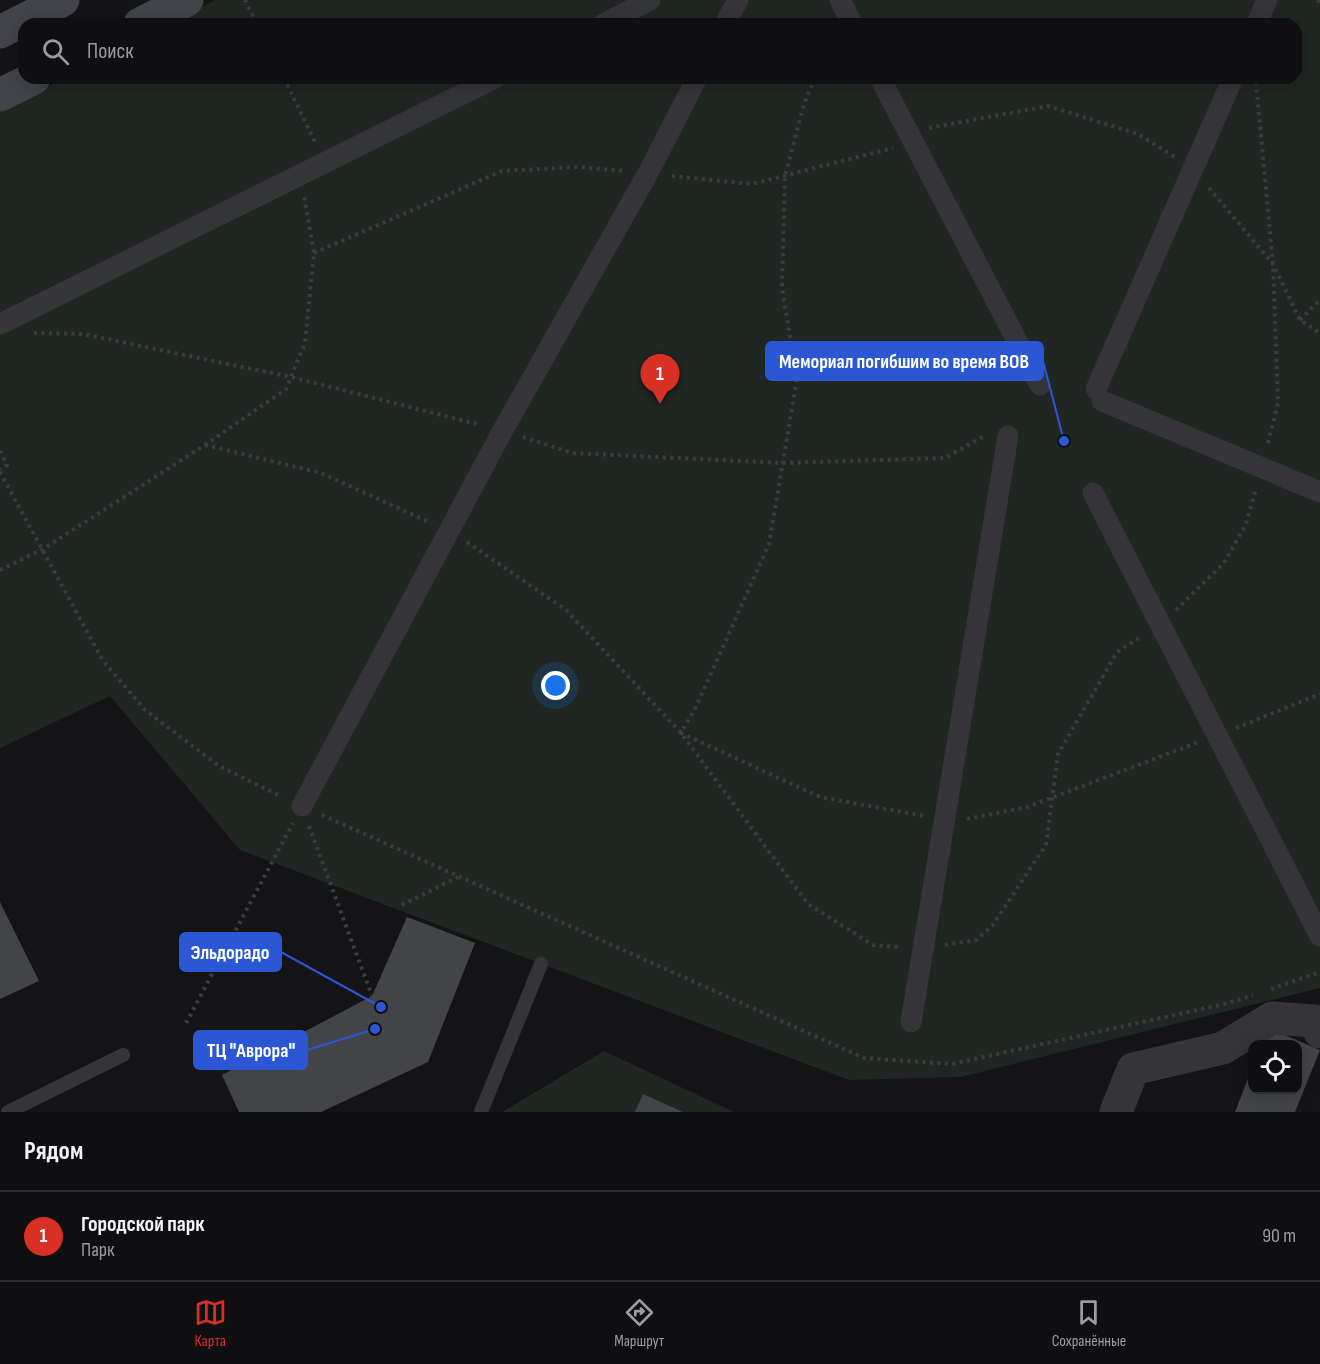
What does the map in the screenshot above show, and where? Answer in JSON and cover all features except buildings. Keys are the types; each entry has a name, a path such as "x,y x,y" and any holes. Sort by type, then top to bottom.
{"main road":[{"path":"28,18 63,0"},
{"path":"152,18 187,0"},
{"path":"0,32 18,23"},
{"path":"0,95 22,84"}],"street":[{"path":"615,18 650,0"},
{"path":"728,18 738,0"},
{"path":"840,0 849,18"},
{"path":"1260,18 1267,0"},
{"path":"0,324 483,84"},
{"path":"302,806 503,430 648,173 694,84"},
{"path":"883,84 1040,385"},
{"path":"1230,84 1099,395 1320,492"},
{"path":"911,1022 1008,436"},
{"path":"1093,493 1320,936"},
{"path":"1116,1112 1134,1069 1223,1048 1272,1018 1314,1021 1320,1032"}],"lane":[{"path":"481,1112 541,964"},
{"path":"8,1112 123,1055"}],"path":[{"path":"245,0 254,18"},
{"path":"1318,0 1320,5"},
{"path":"287,84 326,163"},
{"path":"681,733 694,710 769,544 797,379 782,288 785,176 804,104 812,84"},
{"path":"205,445 321,473 450,531 566,610 681,733 808,904 873,945 924,948 976,940 992,926 1046,845 1058,754 1117,652 1160,624 1224,563 1246,524 1278,403 1273,264 1256,84"},
{"path":"927,129 1048,106 1138,134 1193,169 1273,264 1300,320 1320,333"},
{"path":"0,570 43,549 205,445 286,389 305,343 314,253 300,176"},
{"path":"1300,320 1320,300"},
{"path":"0,451 7,465 0,470 103,661 145,710 219,766 302,806 864,1058 952,1064 1229,1003 1259,993"},
{"path":"681,733 820,797 956,822 1027,807 1320,694"},
{"path":"302,806 372,996"},
{"path":"186,1023 302,806"},
{"path":"402,905 459,876"},
{"path":"1269,989 1320,972"}],"shaded area":[{"path":"215,0 1320,0 1320,988 961,1077 849,1080 240,850 110,696 0,748 0,111 52,84 1302,84 1302,18 180,18"},
{"path":"604,1051 734,1112 502,1112"}],"place":[{"name":"Городской парк","path":"660,404"},
{"name":"Мемориал погибшим во время ВОВ","path":"1064,441"},
{"name":"Эльдорадо","path":"381,1007"},
{"name":"ТЦ \"Аврора\"","path":"375,1029"}]}
